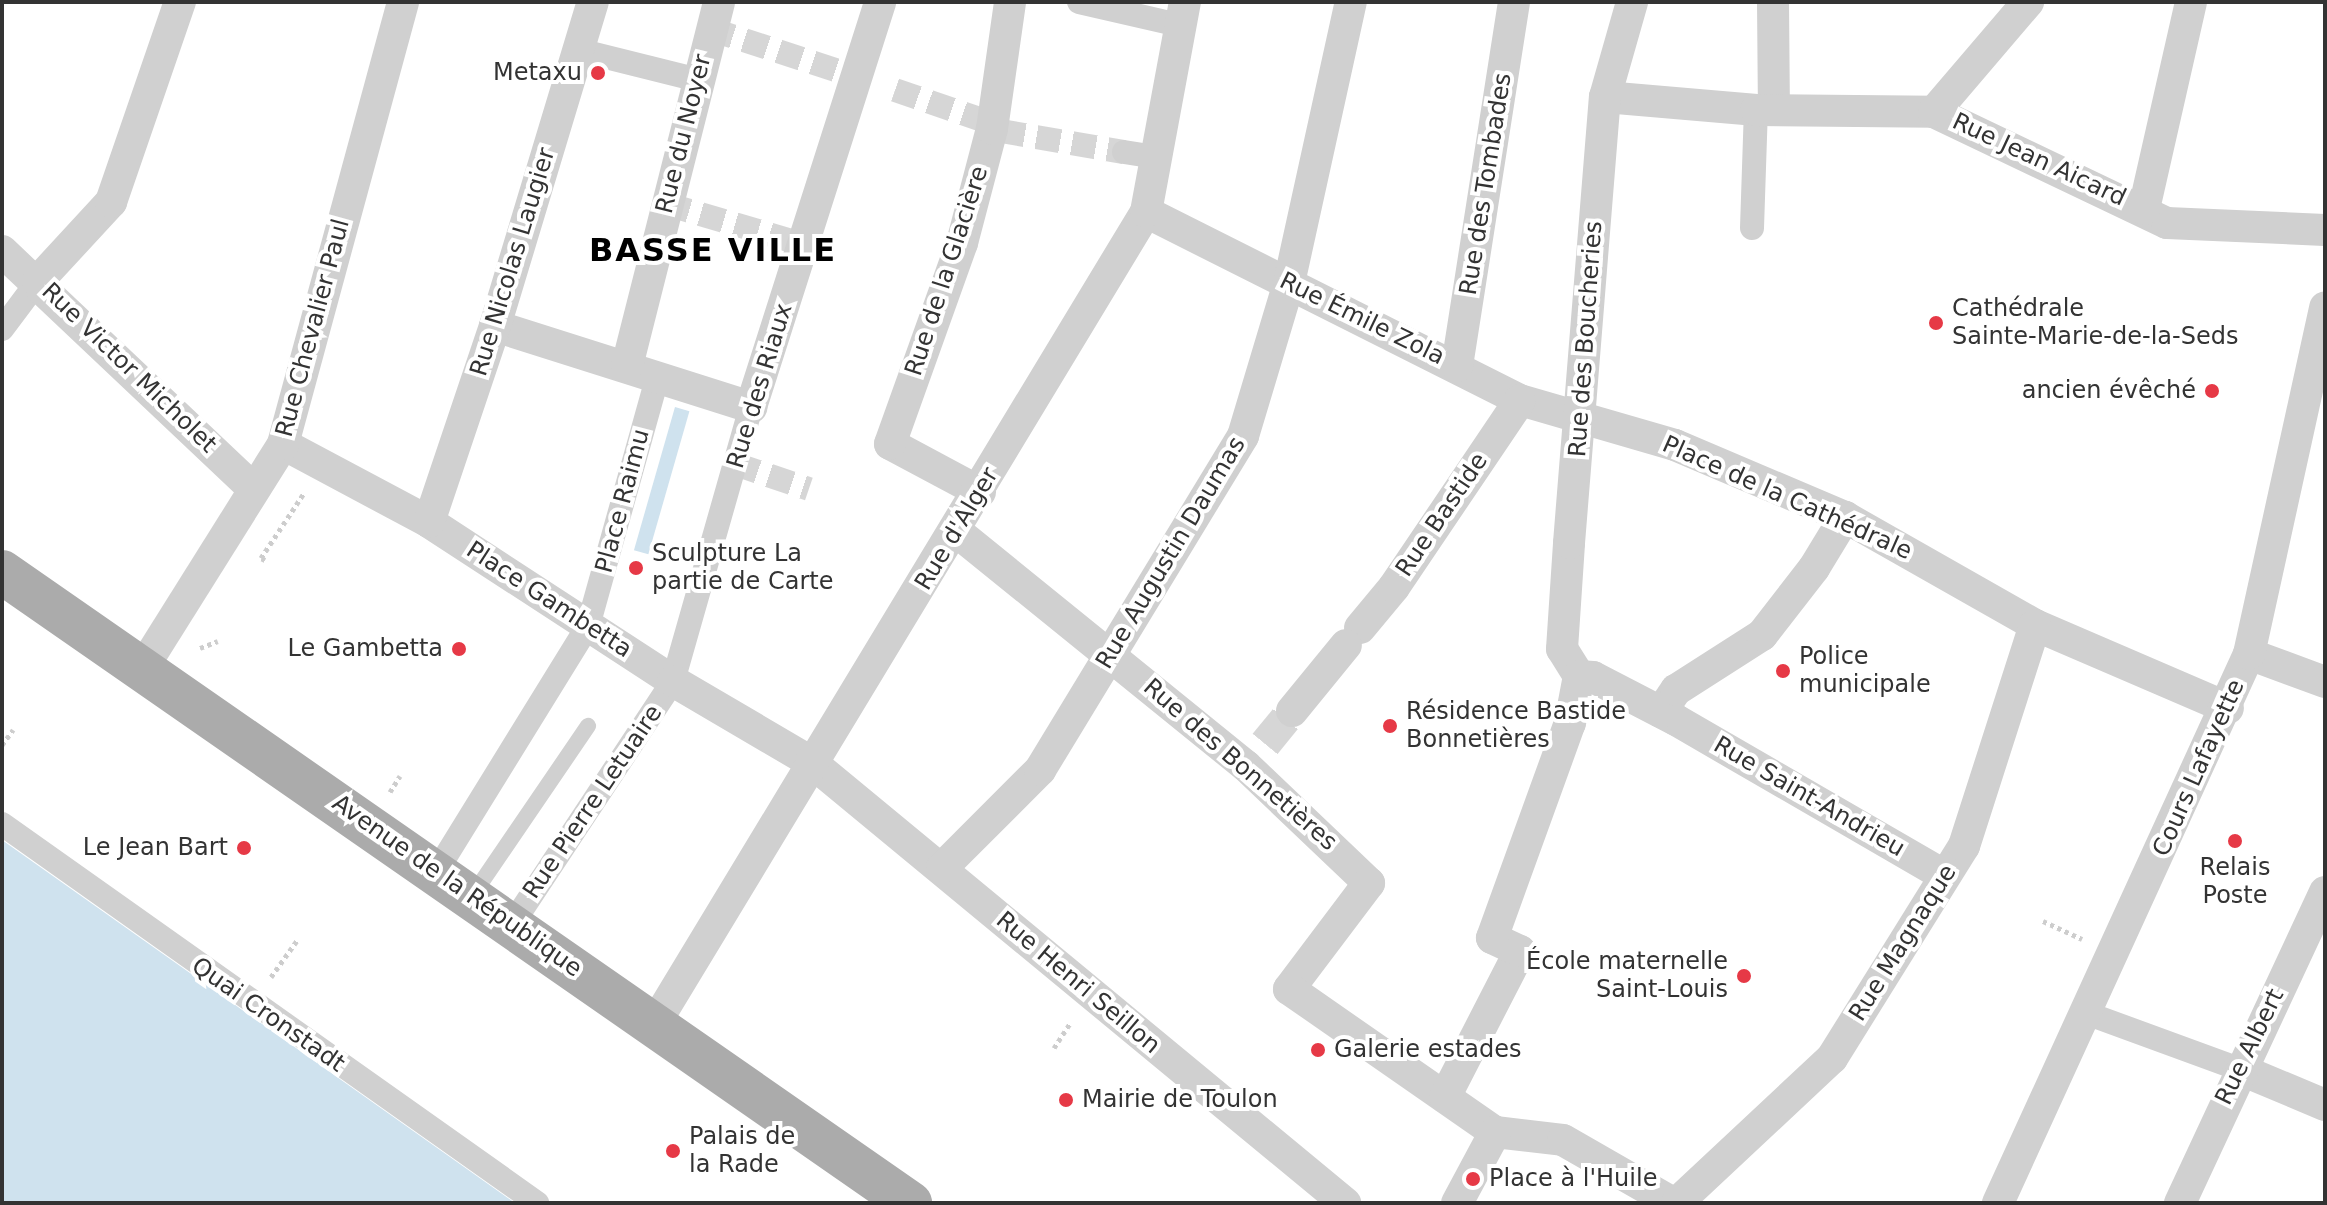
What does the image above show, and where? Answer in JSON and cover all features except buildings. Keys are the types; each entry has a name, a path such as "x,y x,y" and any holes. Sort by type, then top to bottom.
{"main road":[{"name":"Avenue de la République","path":"2,572 513,923 910,1203"}],"street":[{"path":"2,329 38,281 111,202 180,2"},
{"name":"Rue Chevalier Paul","path":"142,669 283,444 403,2"},
{"name":"Rue Nicolas Laugier","path":"429,522 495,326 593,2"},
{"name":"Rue du Noyer","path":"627,366 719,2"},
{"name":"Rue des Riaux","path":"673,681 751,407 868,80 880,2"},
{"name":"Rue de la Glacière","path":"980,492 890,444 962,243 991,127 1010,2"},
{"path":"1079,2 1182,14"},
{"name":"Rue Augustin Daumas","path":"942,868 1040,770 1243,436 1289,283 1351,2"},
{"name":"Rue des Tombades","path":"1457,366 1514,2"},
{"name":"Rue des Boucheries","path":"1579,676 1562,649 1605,97 1632,2"},
{"path":"1752,228 1773,2"},
{"path":"1934,112 2028,2"},
{"path":"2144,209 2191,2"},
{"name":"Rue d'Alger","path":"654,1025 811,762 957,532 1146,212 1182,14"},
{"path":"578,50 698,80"},
{"name":"Rue Jean Aicard","path":"1605,97 1765,110 1934,112 2144,209 2167,223 2325,230"},
{"path":"1124,152 1156,157"},
{"name":"Rue Émile Zola","path":"1146,212 1520,400 1581,417"},
{"name":"Rue Victor Micholet","path":"2,251 38,281 253,488"},
{"name":"Cours Lafayette","path":"1998,1203 2228,708 2249,654 2314,424 2325,307"},
{"path":"495,326 751,407"},
{"name":"Place Raimu","path":"588,626 658,376"},
{"name":"Rue Bastide","path":"1292,711 1394,587 1520,400"},
{"name":"Place de la Cathédrale","path":"1581,417 1675,445 1845,517 2035,625 2228,708"},
{"name":"Place Gambetta","path":"283,444 429,522 673,681 811,762"},
{"path":"1669,716 1676,690 1762,635 1814,568 1845,517"},
{"name":"Rue des Bonnetières","path":"957,532 1112,653 1256,755 1369,883 1289,989 1445,1097"},
{"name":"Rue Magnaque","path":"1495,1132 1563,1140 1675,1203 1832,1058 1942,874 1964,846 2035,625"},
{"path":"436,872 588,626"},
{"path":"2249,654 2325,682"},
{"path":"1457,1203 1495,1132 1445,1097 1520,951 1492,938 1570,723 1579,676"},
{"name":"Rue Saint-Andrieu","path":"1579,676 1593,677 1669,716 1942,874"},
{"name":"Rue Pierre Letuaire","path":"513,923 673,681"},
{"name":"Rue Henri Seillon","path":"811,762 1345,1203"},
{"name":"Quai Cronstadt","path":"2,824 537,1203"},
{"name":"Rue Albert","path":"2180,1203 2239,1069 2325,892"},
{"path":"2086,1013 2239,1069 2325,1105"}],"lane":[{"path":"472,896 588,726"}],"path":[{"path":"265,560 261,558 322,465"},
{"path":"2,745 13,730"},
{"path":"2043,921 2056,926"},
{"path":"252,1004 298,939"}],"water":[{"path":"675,407 689,411 648,554 634,550"},
{"path":"2,840 515,1203 2,1203"}],"tunnel":[{"path":"710,29 860,78"},
{"path":"895,90 982,120"},
{"path":"1001,131 1124,152"},
{"path":"666,204 805,245"},
{"path":"735,464 809,489"},
{"path":"1265,744 1292,711"}],"place":[{"name":"Metaxu","path":"598,73"},
{"name":"Cathédrale Sainte-Marie-de-la-Seds","path":"1936,323"},
{"name":"ancien évêché","path":"2212,391"},
{"name":"Sculpture La partie de Carte","path":"636,568"},
{"name":"Le Gambetta","path":"459,649"},
{"name":"Police municipale","path":"1783,671"},
{"name":"Résidence Bastide Bonnetières","path":"1390,726"},
{"name":"Relais Poste","path":"2235,841"},
{"name":"Le Jean Bart","path":"244,848"},
{"name":"École maternelle Saint-Louis","path":"1744,976"},
{"name":"Galerie estades","path":"1318,1050"},
{"name":"Mairie de Toulon","path":"1066,1100"},
{"name":"Palais de la Rade","path":"673,1151"},
{"name":"Place à l'Huile","path":"1473,1179"}],"district":[{"name":"BASSE VILLE","path":"713,250"}]}
